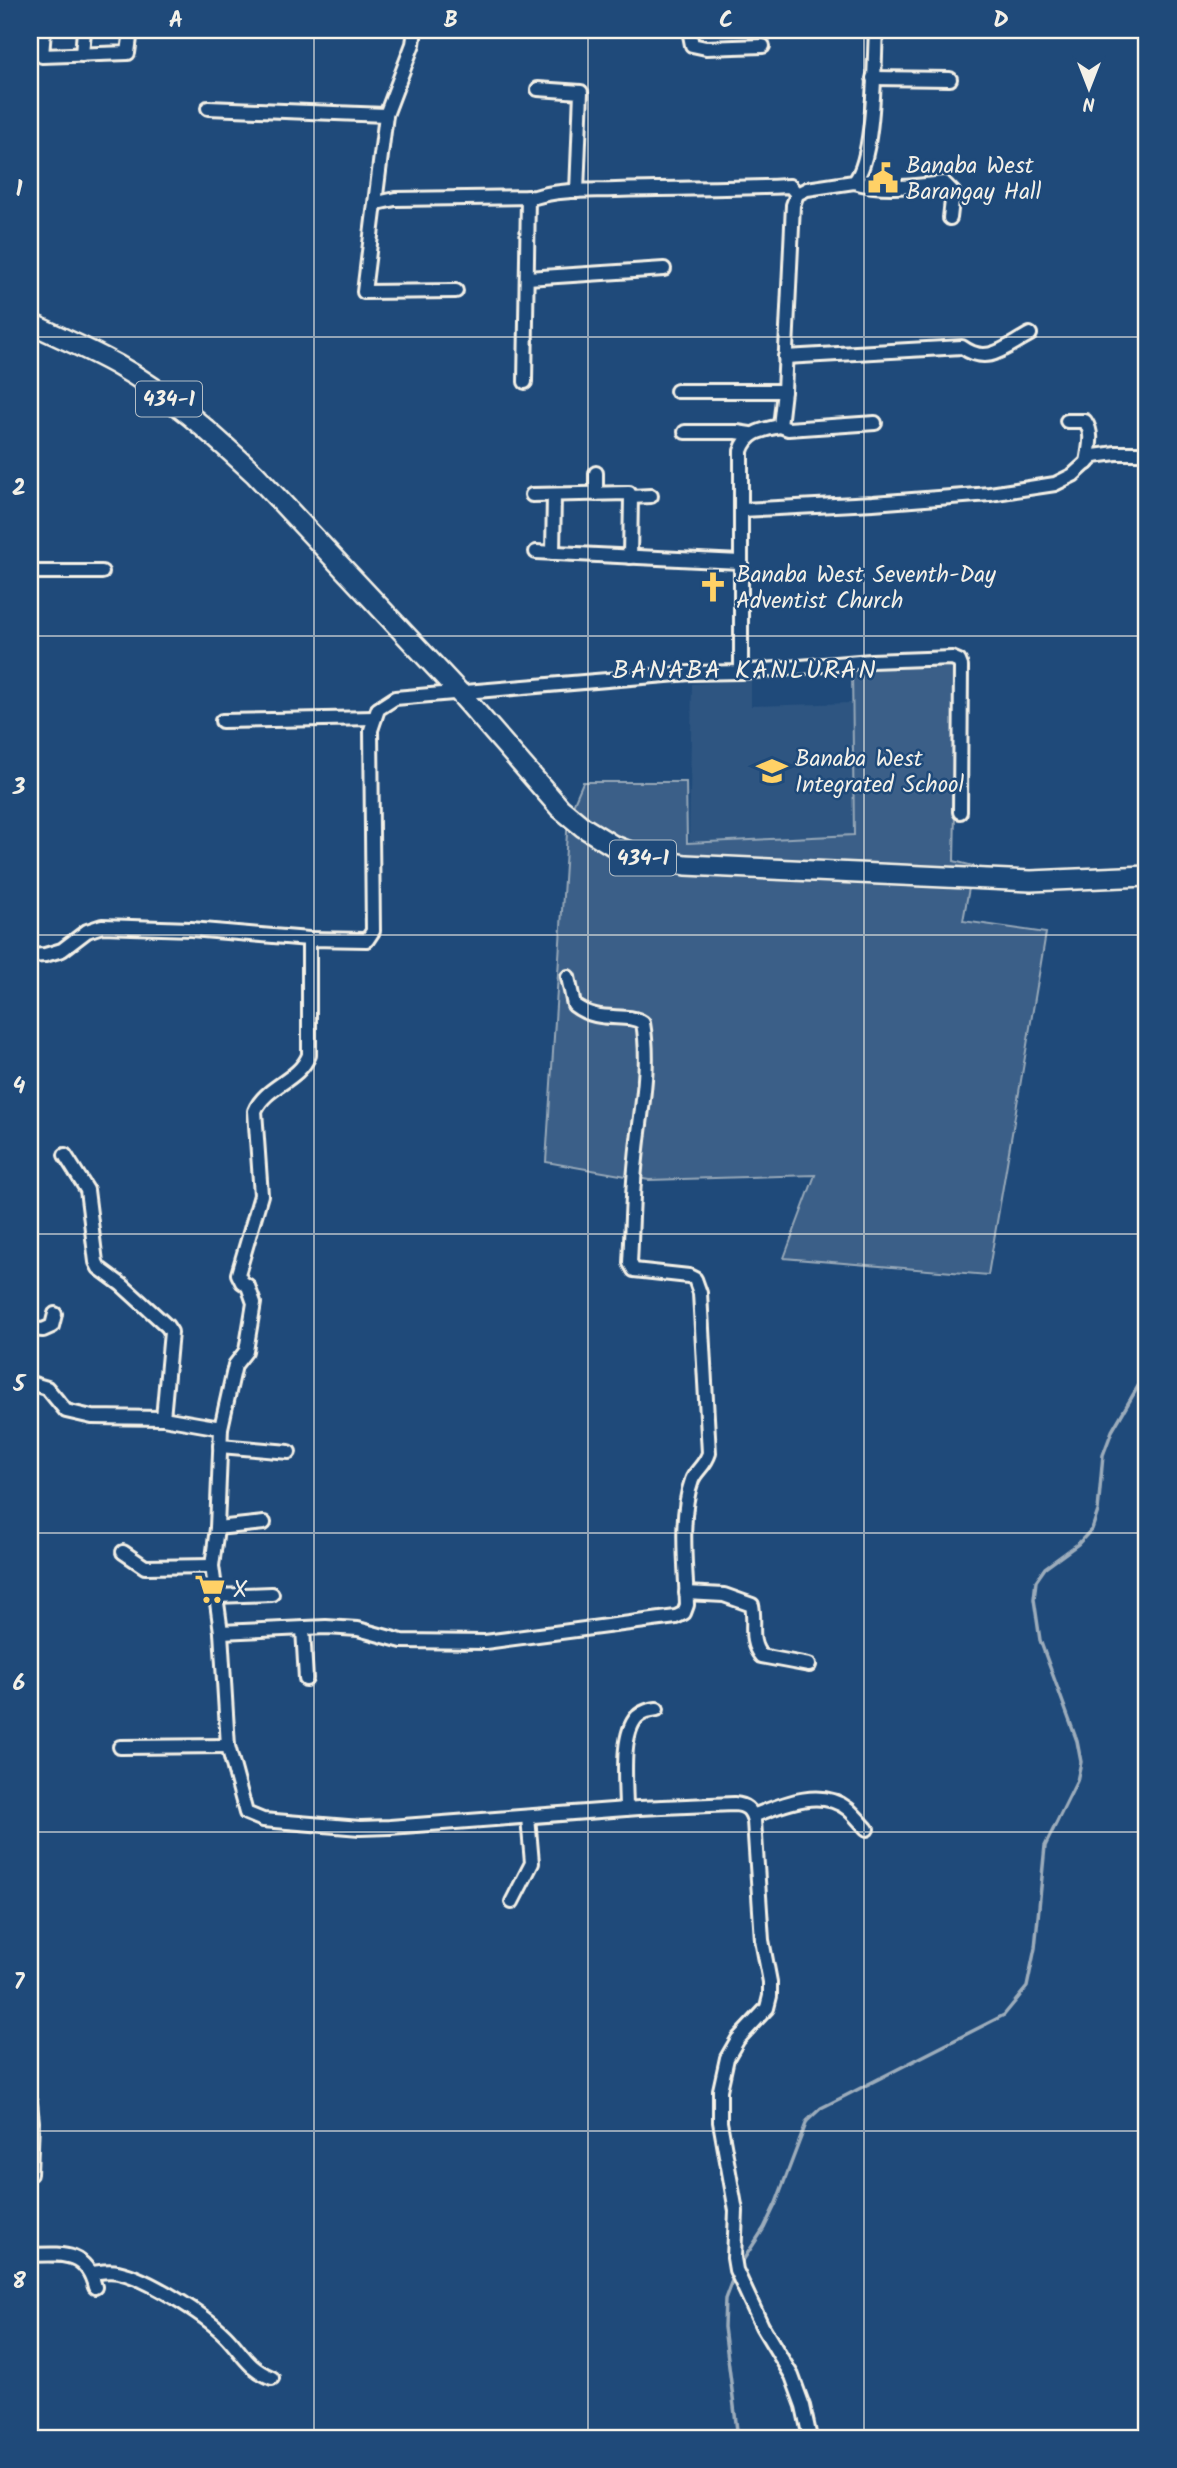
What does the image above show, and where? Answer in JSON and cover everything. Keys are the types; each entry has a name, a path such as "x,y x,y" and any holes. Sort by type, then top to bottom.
{"main road":[{"name":"434-1","path":"30,323 118,365 184,410 255,474 458,691 566,813 598,837 645,858 686,865 1031,881 1147,876"}],"street":[{"path":"44,30 42,56 128,53 131,30"},
{"path":"82,55 84,30"},
{"path":"415,30 413,44 386,115 364,292 456,291"},
{"path":"689,30 692,45 706,48 763,46"},
{"path":"854,183 867,156 876,30"},
{"path":"873,78 950,79"},
{"path":"538,89 581,92 577,191"},
{"path":"208,108 386,115"},
{"path":"780,426 793,205 797,194 807,189 854,183 868,187 893,187 944,183 953,192 950,218"},
{"path":"377,203 395,199 528,197 577,191 790,186 797,194"},
{"path":"526,382 528,197"},
{"path":"527,278 664,269"},
{"path":"785,357 962,347 972,355 990,356 1030,334"},
{"path":"677,391 784,391"},
{"path":"1067,421 1085,421 1088,425 1091,438 1087,463"},
{"path":"685,432 750,434 780,426 798,428 875,423"},
{"path":"740,672 741,452 744,441 750,434"},
{"path":"742,510 990,494 1055,484 1073,475 1094,456 1147,453"},
{"path":"596,473 596,494"},
{"path":"532,495 629,493 630,557"},
{"path":"553,553 554,495"},
{"path":"631,497 651,496"},
{"path":"536,552 740,562"},
{"path":"30,572 102,572"},
{"path":"30,956 62,950 88,931 102,926 367,940 373,931 371,730 378,709 395,698 690,673 952,658 959,661 961,666 960,812"},
{"path":"222,721 375,718"},
{"path":"309,939 309,1055 304,1068 259,1102 255,1111 261,1195 239,1274 242,1282 248,1286 254,1303 246,1351 235,1365 219,1446 217,1528 212,1566 220,1632 228,1746 242,1806 246,1813 263,1820 360,1828 626,1809 734,1804 747,1807 753,1816 762,1940 770,1996 767,2008 738,2039 727,2058 720,2090 720,2122 736,2211 736,2270 762,2326 792,2376 803,2406 810,2438"},
{"path":"220,1632 358,1629 402,1641 485,1642 676,1617 684,1613 687,1500 692,1478 706,1463 709,1453 700,1293 695,1279 689,1276 642,1272 634,1270 630,1263 635,1163 646,1070 643,1023 628,1018 595,1017 583,1012 574,1005 568,977"},
{"path":"65,1155 88,1190 96,1262 99,1268 122,1285 171,1332 163,1418"},
{"path":"30,1329 43,1330 52,1326 55,1314"},
{"path":"30,1383 47,1388 66,1411 92,1417 163,1418 221,1428"},
{"path":"219,1446 289,1452"},
{"path":"217,1528 264,1523"},
{"path":"123,1552 145,1567 212,1566"},
{"path":"686,1592 724,1595 752,1605 755,1616 752,1632 754,1648 761,1656 809,1665"},
{"path":"216,1597 272,1594"},
{"path":"303,1629 306,1679"},
{"path":"626,1809 626,1744 629,1731 637,1718 646,1711 657,1709"},
{"path":"120,1747 228,1746"},
{"path":"753,1816 790,1802 824,1800 848,1808 867,1829"},
{"path":"512,1902 532,1863 528,1817"},
{"path":"30,2103 30,2174"},
{"path":"30,2255 68,2255 85,2264 92,2273 95,2287"},
{"path":"92,2273 120,2272 169,2295 223,2333 254,2369 272,2378"}],"shaded area":[{"path":"958,666 954,861 973,866 963,921 1046,933 988,1275 784,1258 815,1175 649,1180 546,1162 568,817 583,782 686,782 687,843 854,835 852,668"},
{"name":"Banaba West Integrated School","path":"751,680 751,706 851,703 855,835 689,842 692,684"}],"waterway":[{"path":"740,2265 764,2228 776,2203 807,2121 821,2108 1004,2015 1027,1987 1035,1948 1045,1846 1077,1781 1081,1762 1077,1741 1040,1640 1034,1599 1036,1581 1045,1568 1078,1544 1092,1529 1098,1511 1103,1455 1112,1431 1147,1371"},
{"path":"734,2275 725,2299 724,2327 738,2438"}],"place":[{"name":"Banaba West Barangay Hall","path":"883,178"},
{"name":"Banaba West Seventh-Day Adventist Church","path":"713,587"},
{"name":"Banaba West Integrated School","path":"772,771"},
{"name":"X","path":"210,1589"}],"district":[{"name":"BANABA KANLURAN","path":"745,669"}]}
